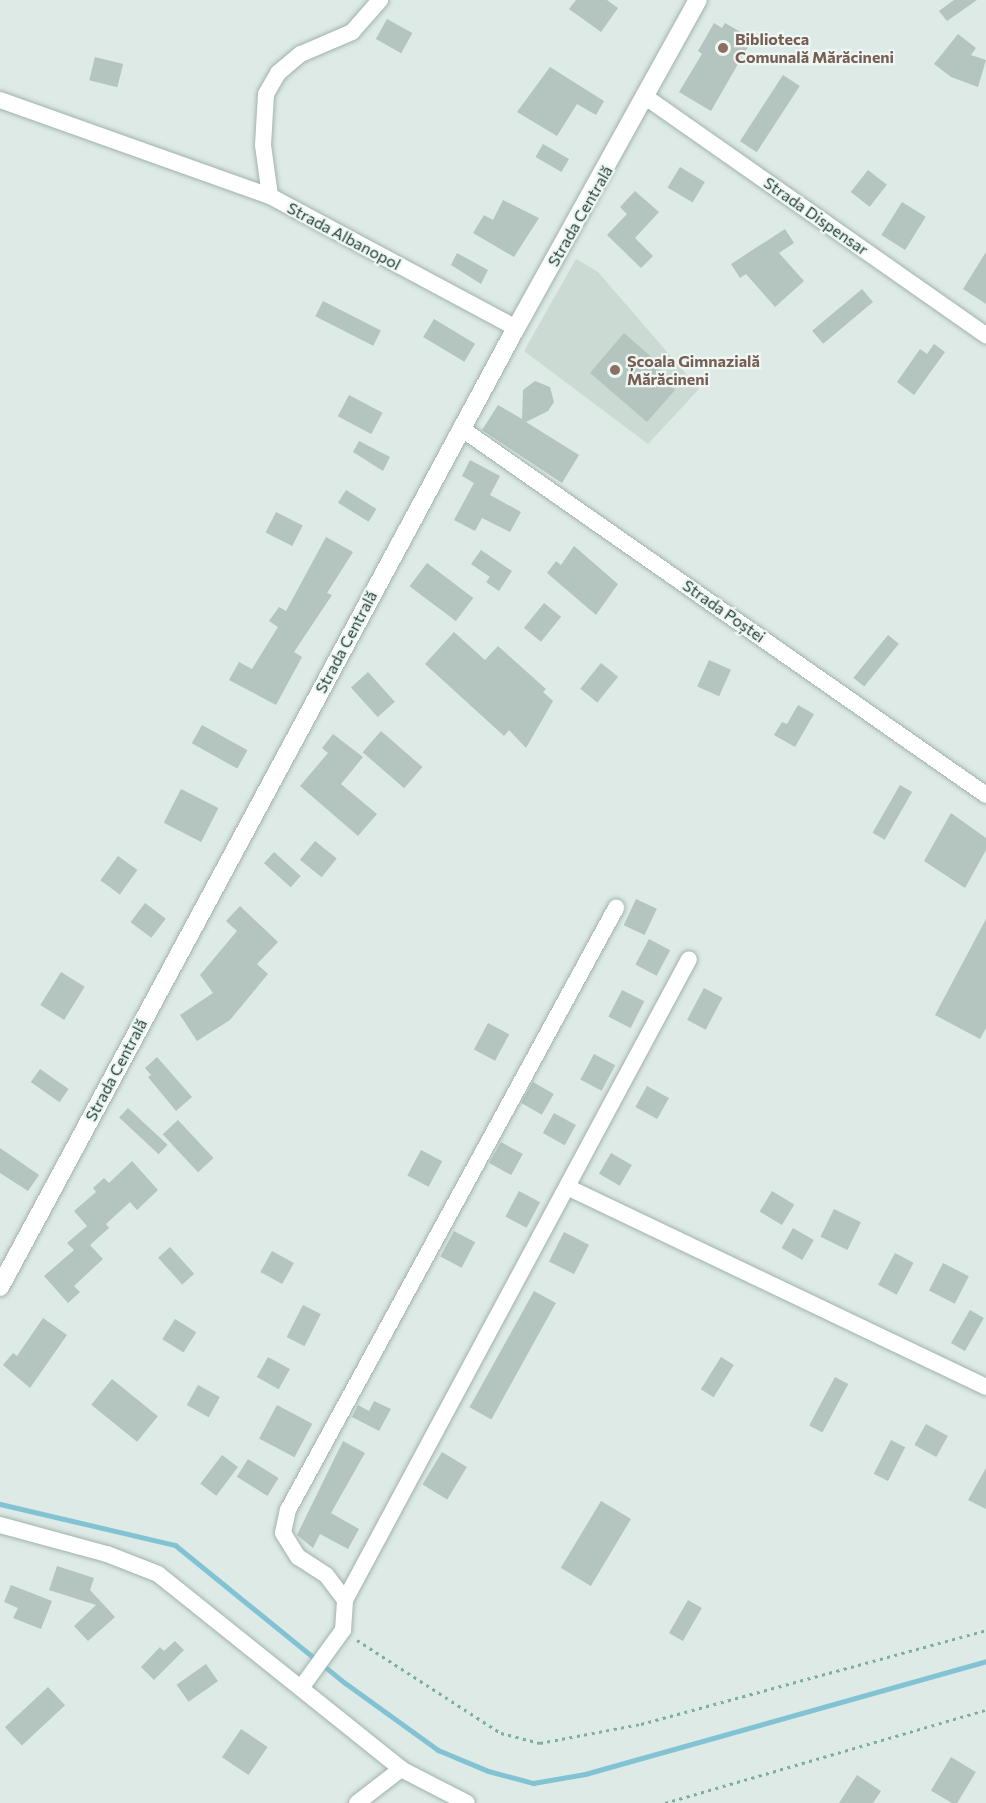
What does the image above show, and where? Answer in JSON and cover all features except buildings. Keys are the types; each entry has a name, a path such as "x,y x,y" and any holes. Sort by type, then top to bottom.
{"main road":[{"name":"Strada Centrală","path":"0,1287 516,328 647,98 698,0"}],"street":[{"name":"Strada Albanopol","path":"380,0 352,32 301,54 278,73 266,94 263,145 270,196 516,328"},
{"name":"Strada Dispensar","path":"647,98 986,335"},
{"path":"0,100 270,196"},
{"name":"Strada Poștei","path":"462,429 986,795"},
{"path":"345,1600 326,1575 298,1557 283,1533 288,1510 616,908"},
{"path":"301,1688 343,1630 345,1600 689,959"},
{"path":"567,1186 986,1387"},
{"path":"0,1526 107,1554 158,1574 400,1769 467,1803"},
{"path":"357,1803 400,1769"}],"path":[{"path":"343,1630 491,1728 540,1743 641,1724 986,1630"},
{"path":"666,1803 986,1710"}],"shaded area":[{"name":"Școala Gimnazială Mărăcineni","path":"576,259 598,272 699,389 648,444 524,351"}],"waterway":[{"path":"0,1504 175,1545 345,1683 438,1750 488,1771 533,1783 585,1774 986,1661"}],"place":[{"name":"Biblioteca Comunală Mărăcineni","path":"723,48"},
{"name":"Școala Gimnazială Mărăcineni","path":"615,370"}]}
